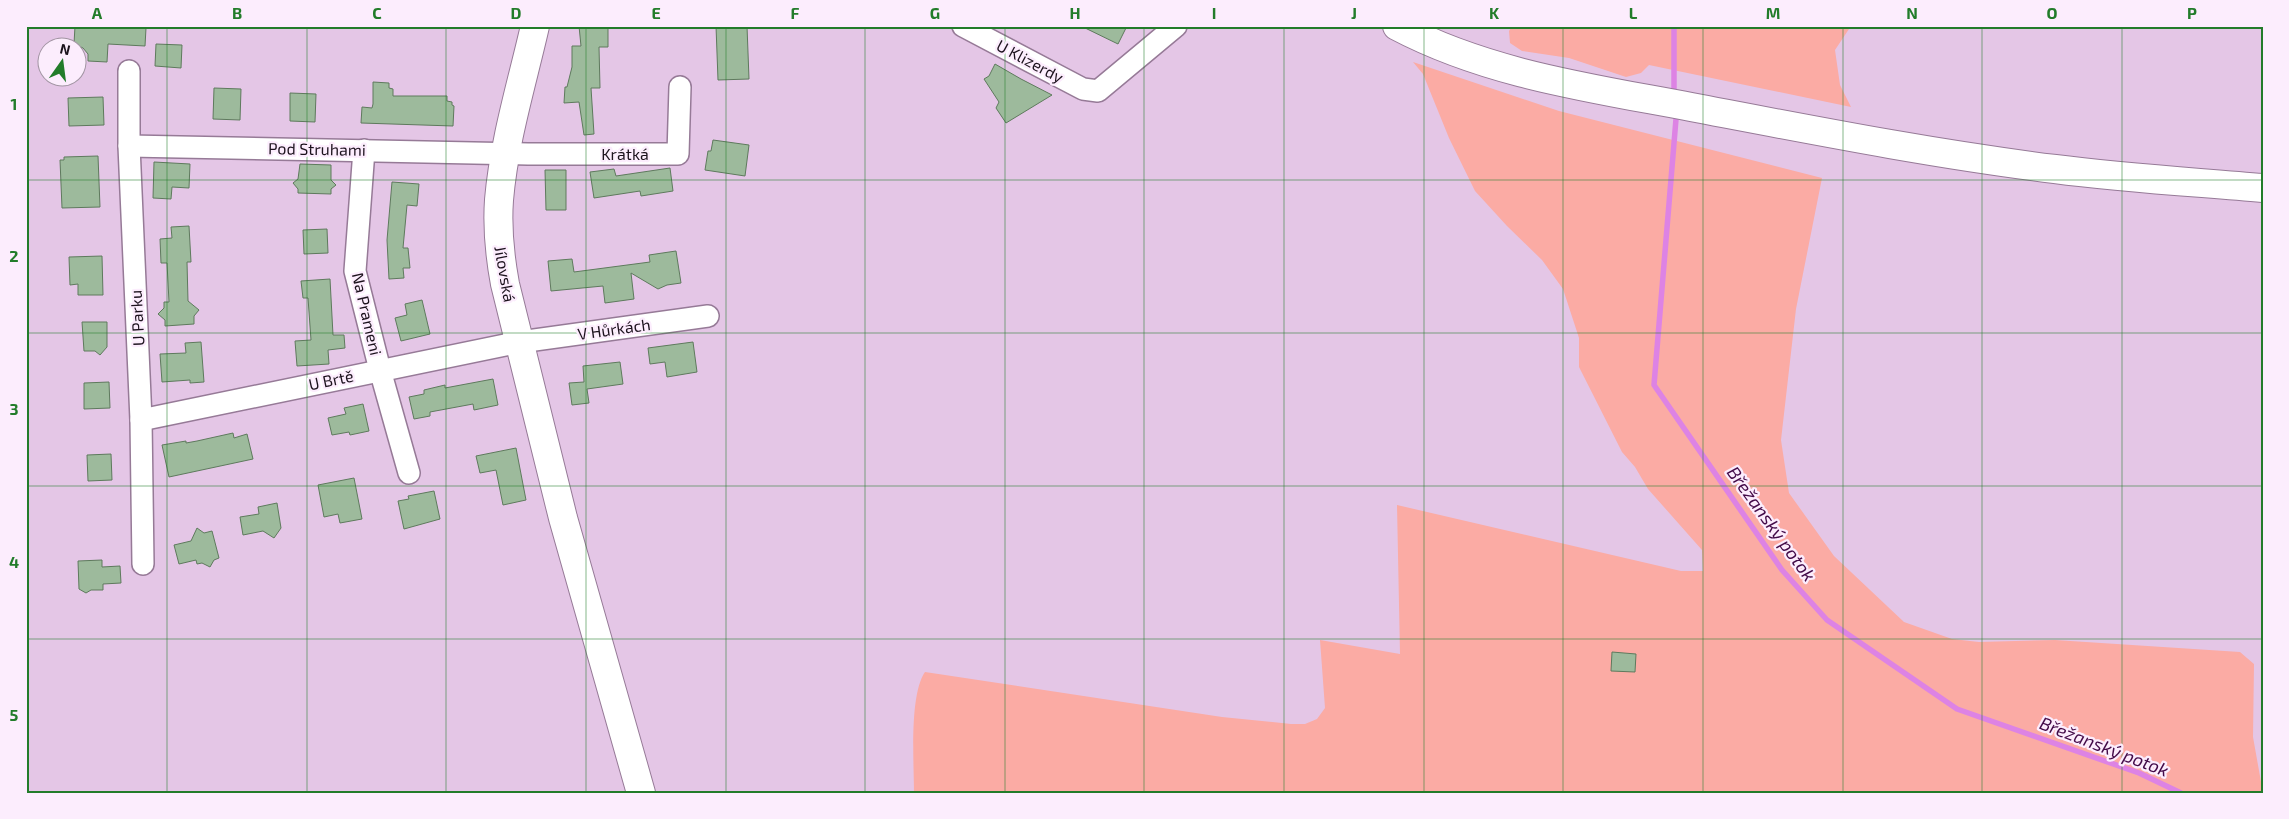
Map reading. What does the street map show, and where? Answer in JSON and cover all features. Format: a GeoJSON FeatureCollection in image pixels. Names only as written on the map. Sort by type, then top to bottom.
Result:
{"type":"FeatureCollection","features":[{"type":"Feature","properties":{"kind":"main road","name":"Jílovská"},"geometry":{"type":"LineString","coordinates":[[535,26],[506,153],[499,201],[500,253],[505,284],[563,518],[641,793]]}},
{"type":"Feature","properties":{"kind":"main road"},"geometry":{"type":"LineString","coordinates":[[1397,26],[1471,59],[1515,72],[1708,110],[1936,152],[2056,170],[2263,188]]}},
{"type":"Feature","properties":{"kind":"street","name":"U Klizerdy"},"geometry":{"type":"LineString","coordinates":[[963,26],[1083,89],[1098,91],[1176,26]]}},
{"type":"Feature","properties":{"kind":"street","name":"U Parku"},"geometry":{"type":"LineString","coordinates":[[129,71],[129,146],[142,420],[143,564]]}},
{"type":"Feature","properties":{"kind":"street","name":"Krátká"},"geometry":{"type":"LineString","coordinates":[[506,153],[678,154],[680,87]]}},
{"type":"Feature","properties":{"kind":"street","name":"Pod Struhami"},"geometry":{"type":"LineString","coordinates":[[129,146],[506,153]]}},
{"type":"Feature","properties":{"kind":"street","name":"Na Prameni"},"geometry":{"type":"LineString","coordinates":[[364,150],[355,271],[409,473]]}},
{"type":"Feature","properties":{"kind":"street","name":"V Hůrkách"},"geometry":{"type":"LineString","coordinates":[[520,342],[708,316]]}},
{"type":"Feature","properties":{"kind":"street","name":"U Brtě"},"geometry":{"type":"LineString","coordinates":[[142,420],[520,342]]}},
{"type":"Feature","properties":{"kind":"shaded area"},"geometry":{"type":"Polygon","coordinates":[[[1512,26],[1851,26],[1835,50],[1840,85],[1851,107],[1649,65],[1641,73],[1626,77],[1569,58],[1522,51],[1510,43],[1509,31],[1512,26]]]}},
{"type":"Feature","properties":{"kind":"shaded area"},"geometry":{"type":"Polygon","coordinates":[[[1413,62],[1559,111],[1822,178],[1796,309],[1781,440],[1789,493],[1834,556],[1904,622],[1952,639],[1979,642],[2055,640],[2240,652],[2254,664],[2253,737],[2263,793],[914,793],[914,713],[920,683],[925,672],[1222,717],[1291,724],[1305,724],[1317,719],[1325,708],[1320,640],[1400,654],[1397,505],[1681,571],[1703,571],[1702,550],[1648,489],[1635,467],[1622,452],[1579,367],[1579,338],[1563,289],[1542,260],[1475,191],[1449,138],[1423,74],[1413,62]]]}},
{"type":"Feature","properties":{"kind":"building"},"geometry":{"type":"Polygon","coordinates":[[[75,26],[146,28],[145,46],[108,44],[107,62],[88,61],[88,38],[74,38],[75,26]]]}},
{"type":"Feature","properties":{"kind":"building"},"geometry":{"type":"Polygon","coordinates":[[[579,26],[608,26],[608,47],[599,47],[600,88],[591,88],[594,134],[584,135],[579,102],[564,103],[565,87],[567,87],[572,67],[572,46],[581,46],[579,26]]]}},
{"type":"Feature","properties":{"kind":"building"},"geometry":{"type":"Polygon","coordinates":[[[716,26],[747,26],[749,79],[718,80],[716,26]]]}},
{"type":"Feature","properties":{"kind":"building"},"geometry":{"type":"Polygon","coordinates":[[[1081,26],[1127,26],[1118,44],[1081,26]]]}},
{"type":"Feature","properties":{"kind":"building"},"geometry":{"type":"Polygon","coordinates":[[[156,44],[182,45],[181,68],[155,66],[156,44]]]}},
{"type":"Feature","properties":{"kind":"building"},"geometry":{"type":"Polygon","coordinates":[[[995,64],[1052,95],[1006,123],[996,108],[999,102],[984,79],[989,76],[995,64]]]}},
{"type":"Feature","properties":{"kind":"building"},"geometry":{"type":"Polygon","coordinates":[[[373,82],[389,83],[389,88],[393,89],[393,96],[447,96],[447,101],[452,102],[454,106],[453,126],[361,123],[362,107],[372,108],[373,82]]]}},
{"type":"Feature","properties":{"kind":"building"},"geometry":{"type":"Polygon","coordinates":[[[214,88],[241,89],[240,120],[213,119],[214,88]]]}},
{"type":"Feature","properties":{"kind":"building"},"geometry":{"type":"Polygon","coordinates":[[[290,93],[316,94],[315,122],[290,121],[290,93]]]}},
{"type":"Feature","properties":{"kind":"building"},"geometry":{"type":"Polygon","coordinates":[[[103,97],[104,125],[69,126],[68,98],[103,97]]]}},
{"type":"Feature","properties":{"kind":"building"},"geometry":{"type":"Polygon","coordinates":[[[713,140],[749,145],[745,176],[705,170],[708,151],[711,151],[713,140]]]}},
{"type":"Feature","properties":{"kind":"building"},"geometry":{"type":"Polygon","coordinates":[[[98,156],[100,207],[62,208],[60,160],[64,160],[64,157],[98,156]]]}},
{"type":"Feature","properties":{"kind":"building"},"geometry":{"type":"Polygon","coordinates":[[[154,162],[190,164],[189,188],[172,187],[171,199],[153,198],[154,162]]]}},
{"type":"Feature","properties":{"kind":"building"},"geometry":{"type":"Polygon","coordinates":[[[300,164],[331,165],[331,180],[336,185],[331,189],[331,194],[298,193],[298,189],[293,183],[298,179],[300,164]]]}},
{"type":"Feature","properties":{"kind":"building"},"geometry":{"type":"Polygon","coordinates":[[[670,168],[673,191],[641,196],[640,191],[594,198],[590,172],[614,169],[616,176],[670,168]]]}},
{"type":"Feature","properties":{"kind":"building"},"geometry":{"type":"Polygon","coordinates":[[[545,170],[566,170],[566,210],[546,210],[545,170]]]}},
{"type":"Feature","properties":{"kind":"building"},"geometry":{"type":"Polygon","coordinates":[[[392,182],[419,184],[417,206],[407,205],[403,248],[408,248],[410,268],[403,268],[404,278],[389,279],[387,240],[392,182]]]}},
{"type":"Feature","properties":{"kind":"building"},"geometry":{"type":"Polygon","coordinates":[[[189,226],[191,262],[187,262],[188,301],[199,310],[194,316],[194,324],[165,326],[165,320],[158,314],[164,308],[164,302],[169,302],[167,263],[161,263],[160,239],[172,238],[171,227],[189,226]]]}},
{"type":"Feature","properties":{"kind":"building"},"geometry":{"type":"Polygon","coordinates":[[[327,229],[328,253],[304,254],[303,230],[327,229]]]}},
{"type":"Feature","properties":{"kind":"building"},"geometry":{"type":"Polygon","coordinates":[[[676,251],[681,283],[667,285],[658,289],[631,273],[634,299],[605,303],[603,286],[551,291],[548,261],[572,259],[574,272],[650,262],[649,255],[676,251]]]}},
{"type":"Feature","properties":{"kind":"building"},"geometry":{"type":"Polygon","coordinates":[[[102,256],[103,295],[78,295],[78,284],[70,285],[69,257],[102,256]]]}},
{"type":"Feature","properties":{"kind":"building"},"geometry":{"type":"Polygon","coordinates":[[[330,279],[333,335],[344,335],[345,348],[328,350],[329,364],[297,366],[295,341],[311,340],[308,298],[303,298],[301,281],[330,279]]]}},
{"type":"Feature","properties":{"kind":"building"},"geometry":{"type":"Polygon","coordinates":[[[422,300],[430,334],[401,341],[395,318],[407,315],[405,304],[422,300]]]}},
{"type":"Feature","properties":{"kind":"building"},"geometry":{"type":"Polygon","coordinates":[[[82,322],[107,322],[107,347],[100,355],[95,351],[84,351],[82,322]]]}},
{"type":"Feature","properties":{"kind":"building"},"geometry":{"type":"Polygon","coordinates":[[[201,342],[204,382],[190,383],[190,380],[162,382],[160,354],[186,353],[185,343],[201,342]]]}},
{"type":"Feature","properties":{"kind":"building"},"geometry":{"type":"Polygon","coordinates":[[[693,342],[697,372],[667,377],[665,362],[650,364],[648,348],[693,342]]]}},
{"type":"Feature","properties":{"kind":"building"},"geometry":{"type":"Polygon","coordinates":[[[620,362],[623,384],[587,389],[589,403],[572,405],[569,383],[584,382],[583,366],[620,362]]]}},
{"type":"Feature","properties":{"kind":"building"},"geometry":{"type":"Polygon","coordinates":[[[493,379],[498,405],[474,410],[473,404],[430,412],[430,416],[414,419],[409,397],[424,394],[424,390],[445,385],[445,388],[493,379]]]}},
{"type":"Feature","properties":{"kind":"building"},"geometry":{"type":"Polygon","coordinates":[[[109,382],[110,408],[84,409],[84,383],[109,382]]]}},
{"type":"Feature","properties":{"kind":"building"},"geometry":{"type":"Polygon","coordinates":[[[363,404],[369,431],[350,435],[349,432],[332,435],[328,418],[346,414],[344,408],[363,404]]]}},
{"type":"Feature","properties":{"kind":"building"},"geometry":{"type":"Polygon","coordinates":[[[233,433],[234,438],[247,434],[253,459],[169,477],[162,445],[186,441],[186,443],[233,433]]]}},
{"type":"Feature","properties":{"kind":"building"},"geometry":{"type":"Polygon","coordinates":[[[516,448],[526,500],[503,505],[496,470],[480,473],[476,456],[516,448]]]}},
{"type":"Feature","properties":{"kind":"building"},"geometry":{"type":"Polygon","coordinates":[[[111,454],[112,480],[88,481],[87,455],[111,454]]]}},
{"type":"Feature","properties":{"kind":"building"},"geometry":{"type":"Polygon","coordinates":[[[354,478],[362,519],[340,523],[338,514],[324,517],[318,485],[354,478]]]}},
{"type":"Feature","properties":{"kind":"building"},"geometry":{"type":"Polygon","coordinates":[[[434,491],[440,519],[404,529],[398,501],[409,499],[408,496],[434,491]]]}},
{"type":"Feature","properties":{"kind":"building"},"geometry":{"type":"Polygon","coordinates":[[[277,503],[281,528],[274,538],[263,531],[243,535],[240,517],[259,514],[258,507],[277,503]]]}},
{"type":"Feature","properties":{"kind":"building"},"geometry":{"type":"Polygon","coordinates":[[[197,528],[204,533],[212,531],[219,558],[214,560],[210,567],[202,563],[197,564],[196,560],[179,564],[174,545],[191,541],[197,528]]]}},
{"type":"Feature","properties":{"kind":"building"},"geometry":{"type":"Polygon","coordinates":[[[102,560],[102,567],[120,566],[121,583],[103,584],[103,590],[91,590],[86,593],[79,589],[78,561],[102,560]]]}},
{"type":"Feature","properties":{"kind":"building"},"geometry":{"type":"Polygon","coordinates":[[[1612,652],[1636,654],[1635,672],[1611,671],[1612,652]]]}},
{"type":"Feature","properties":{"kind":"waterway","name":"Břežanský potok"},"geometry":{"type":"LineString","coordinates":[[1674,26],[1674,91]]}},
{"type":"Feature","properties":{"kind":"waterway","name":"Břežanský potok"},"geometry":{"type":"LineString","coordinates":[[1676,119],[1654,385],[1782,570],[1827,620],[1957,709],[2139,773],[2181,793]]}}]}
